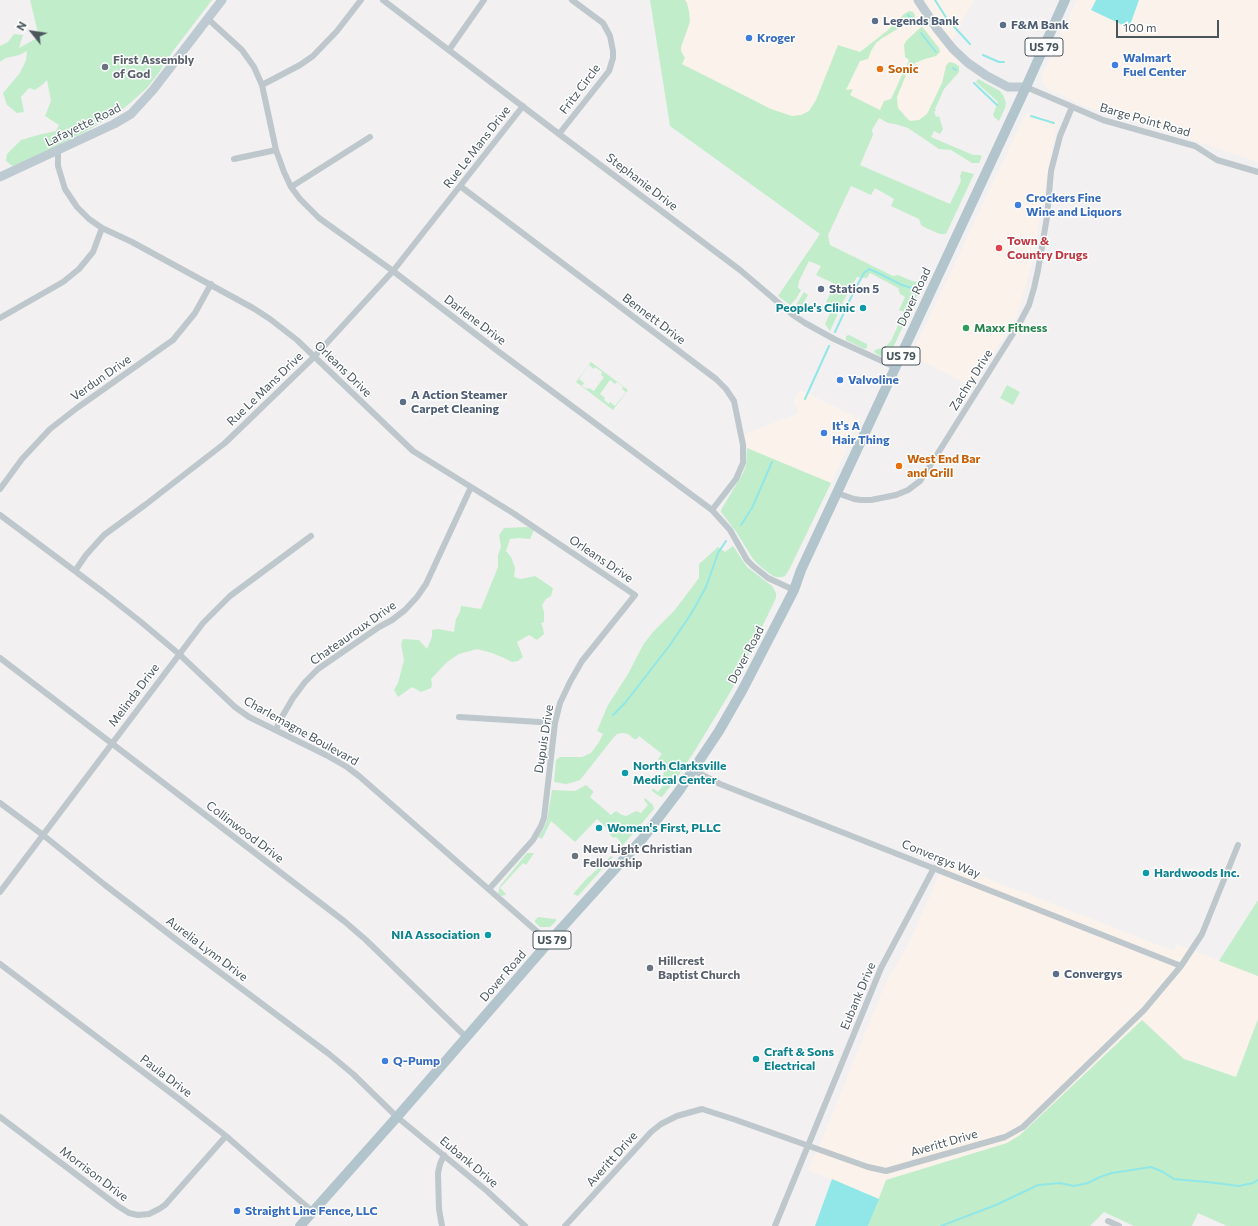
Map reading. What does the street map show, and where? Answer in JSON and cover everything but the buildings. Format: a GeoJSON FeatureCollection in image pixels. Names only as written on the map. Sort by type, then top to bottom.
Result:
{"type":"FeatureCollection","features":[{"type":"Feature","properties":{"kind":"main road","name":"Lafayette Road"},"geometry":{"type":"LineString","coordinates":[[1,174],[58,151],[114,124],[131,114],[157,86],[222,0]]}},
{"type":"Feature","properties":{"kind":"main road"},"geometry":{"type":"LineString","coordinates":[[918,0],[937,29],[953,49],[968,63],[987,76],[1008,87],[1026,87]]}},
{"type":"Feature","properties":{"kind":"main road","name":"Dover Road"},"geometry":{"type":"LineString","coordinates":[[300,1226],[643,838],[693,770],[719,731],[734,706],[794,590],[801,570],[1065,0]]}},
{"type":"Feature","properties":{"kind":"street"},"geometry":{"type":"LineString","coordinates":[[262,85],[300,65],[312,56],[338,31],[361,0]]}},
{"type":"Feature","properties":{"kind":"street","name":"Stephanie Drive"},"geometry":{"type":"LineString","coordinates":[[383,0],[740,270],[805,324],[895,368]]}},
{"type":"Feature","properties":{"kind":"street"},"geometry":{"type":"LineString","coordinates":[[449,50],[484,0]]}},
{"type":"Feature","properties":{"kind":"street","name":"Fritz Circle"},"geometry":{"type":"LineString","coordinates":[[559,134],[609,71],[613,58],[610,36],[603,24],[572,0]]}},
{"type":"Feature","properties":{"kind":"street","name":"Darlene Drive"},"geometry":{"type":"LineString","coordinates":[[208,18],[242,50],[254,67],[262,85],[276,150],[284,172],[291,187],[300,199],[319,218],[394,271],[499,352],[712,510],[730,530],[747,560],[753,566],[768,578],[794,590]]}},
{"type":"Feature","properties":{"kind":"street","name":"Barge Point Road"},"geometry":{"type":"LineString","coordinates":[[1026,87],[1102,120],[1196,146],[1218,160],[1258,172]]}},
{"type":"Feature","properties":{"kind":"street","name":"Rue Le Mans Drive"},"geometry":{"type":"LineString","coordinates":[[75,571],[86,555],[104,535],[225,443],[314,356],[394,271],[523,106]]}},
{"type":"Feature","properties":{"kind":"street","name":"Zachry Drive"},"geometry":{"type":"LineString","coordinates":[[837,492],[854,499],[871,500],[896,495],[908,490],[920,481],[1019,324],[1029,305],[1034,288],[1046,217],[1051,171],[1060,136],[1072,107]]}},
{"type":"Feature","properties":{"kind":"street"},"geometry":{"type":"LineString","coordinates":[[291,187],[370,137]]}},
{"type":"Feature","properties":{"kind":"street"},"geometry":{"type":"LineString","coordinates":[[234,159],[276,150]]}},
{"type":"Feature","properties":{"kind":"street","name":"Orleans Drive"},"geometry":{"type":"LineString","coordinates":[[58,151],[58,166],[65,189],[77,207],[89,219],[102,228],[132,242],[211,284],[270,319],[297,340],[407,446],[513,513],[635,595]]}},
{"type":"Feature","properties":{"kind":"street","name":"Bennett Drive"},"geometry":{"type":"LineString","coordinates":[[460,186],[723,385],[731,395],[734,401],[743,445],[743,463],[736,479],[712,510]]}},
{"type":"Feature","properties":{"kind":"street"},"geometry":{"type":"LineString","coordinates":[[0,318],[63,282],[79,269],[93,252],[102,228]]}},
{"type":"Feature","properties":{"kind":"street","name":"Verdun Drive"},"geometry":{"type":"LineString","coordinates":[[0,489],[22,459],[50,429],[173,340],[196,313],[211,284]]}},
{"type":"Feature","properties":{"kind":"street","name":"Chateauroux Drive"},"geometry":{"type":"LineString","coordinates":[[276,730],[293,698],[305,682],[318,669],[379,627],[392,620],[405,610],[417,597],[426,584],[471,487]]}},
{"type":"Feature","properties":{"kind":"street","name":"Charlemagne Boulevard"},"geometry":{"type":"LineString","coordinates":[[0,515],[103,592],[179,654],[236,707],[249,717],[326,755],[360,776],[550,942]]}},
{"type":"Feature","properties":{"kind":"street","name":"Melinda Drive"},"geometry":{"type":"LineString","coordinates":[[0,892],[203,623],[230,596],[311,536]]}},
{"type":"Feature","properties":{"kind":"street","name":"Dupuis Drive"},"geometry":{"type":"LineString","coordinates":[[489,889],[532,840],[541,826],[544,818],[555,723],[560,703],[570,682],[582,661],[635,595]]}},
{"type":"Feature","properties":{"kind":"street","name":"Collinwood Drive"},"geometry":{"type":"LineString","coordinates":[[0,658],[350,926],[466,1037]]}},
{"type":"Feature","properties":{"kind":"street"},"geometry":{"type":"LineString","coordinates":[[459,717],[555,723]]}},
{"type":"Feature","properties":{"kind":"street","name":"Convergys Way"},"geometry":{"type":"LineString","coordinates":[[693,770],[720,784],[1181,966]]}},
{"type":"Feature","properties":{"kind":"street","name":"Aurelia Lynn Drive"},"geometry":{"type":"LineString","coordinates":[[0,803],[43,835],[105,886],[329,1054],[353,1074],[397,1117]]}},
{"type":"Feature","properties":{"kind":"street","name":"Averitt Drive"},"geometry":{"type":"LineString","coordinates":[[565,1226],[651,1132],[661,1124],[677,1116],[702,1109],[809,1145],[868,1167],[886,1171],[1005,1137],[1023,1127],[1139,1015],[1181,966],[1202,934],[1238,845]]}},
{"type":"Feature","properties":{"kind":"street","name":"Eubank Drive"},"geometry":{"type":"LineString","coordinates":[[775,1226],[881,968],[934,868]]}},
{"type":"Feature","properties":{"kind":"street","name":"Paula Drive"},"geometry":{"type":"LineString","coordinates":[[0,964],[226,1136],[313,1212]]}},
{"type":"Feature","properties":{"kind":"street","name":"Morrison Drive"},"geometry":{"type":"LineString","coordinates":[[0,1117],[118,1206],[129,1213],[138,1215],[149,1214],[165,1205],[226,1136]]}},
{"type":"Feature","properties":{"kind":"street","name":"Eubank Drive"},"geometry":{"type":"LineString","coordinates":[[397,1117],[487,1191],[525,1226]]}},
{"type":"Feature","properties":{"kind":"street"},"geometry":{"type":"LineString","coordinates":[[442,1226],[439,1209],[438,1173],[444,1155]]}},
{"type":"Feature","properties":{"kind":"street"},"geometry":{"type":"LineString","coordinates":[[1108,1221],[1120,1226]]}},
{"type":"Feature","properties":{"kind":"shaded area"},"geometry":{"type":"Polygon","coordinates":[[[650,0],[974,0],[948,47],[962,61],[944,84],[921,131],[881,110],[670,126],[650,0]]]}},
{"type":"Feature","properties":{"kind":"shaded area"},"geometry":{"type":"Polygon","coordinates":[[[1077,0],[1258,0],[1258,162],[1166,131],[1089,108],[1048,89],[1042,83],[1042,75],[1077,0]]]}},
{"type":"Feature","properties":{"kind":"shaded area"},"geometry":{"type":"Polygon","coordinates":[[[1026,113],[1057,121],[1032,263],[1016,318],[972,386],[911,356],[1026,113]]]}},
{"type":"Feature","properties":{"kind":"shaded area"},"geometry":{"type":"Polygon","coordinates":[[[800,390],[860,419],[831,483],[747,448],[745,434],[799,413],[794,401],[800,390]]]}},
{"type":"Feature","properties":{"kind":"shaded area"},"geometry":{"type":"Polygon","coordinates":[[[945,862],[1174,951],[1177,944],[1258,976],[1258,1019],[1236,1077],[1184,1059],[1142,1020],[1021,1135],[1007,1143],[886,1180],[879,1199],[808,1170],[822,1140],[885,984],[909,943],[945,862]]]}},
{"type":"Feature","properties":{"kind":"green space","name":"First Assembly of God"},"geometry":{"type":"Polygon","coordinates":[[[30,0],[212,0],[147,88],[129,104],[114,116],[87,131],[25,163],[12,166],[6,161],[7,154],[21,140],[56,131],[59,125],[45,116],[51,101],[47,80],[35,90],[29,88],[21,97],[24,112],[17,113],[7,105],[3,93],[20,73],[26,60],[27,51],[19,55],[6,58],[0,62],[0,46],[8,42],[14,34],[23,35],[19,48],[39,37],[30,0]]]}},
{"type":"Feature","properties":{"kind":"green space"},"geometry":{"type":"Polygon","coordinates":[[[650,0],[685,0],[687,3],[690,22],[681,47],[681,51],[685,58],[682,64],[771,109],[792,116],[801,115],[809,111],[816,100],[838,45],[860,52],[909,11],[913,12],[915,15],[914,19],[881,39],[876,43],[868,59],[860,61],[846,90],[853,89],[850,95],[880,110],[884,101],[891,99],[909,60],[905,57],[904,45],[906,41],[922,27],[939,48],[940,52],[936,56],[915,63],[906,75],[897,97],[898,108],[910,121],[919,120],[927,114],[942,83],[946,66],[949,62],[959,66],[959,72],[944,89],[935,109],[936,111],[934,111],[936,117],[939,116],[943,129],[940,134],[934,131],[931,137],[973,155],[982,156],[979,163],[972,163],[951,150],[939,149],[908,128],[888,123],[879,118],[872,130],[873,135],[860,165],[950,204],[961,181],[960,176],[962,171],[974,174],[946,234],[940,234],[926,228],[921,225],[919,219],[891,206],[894,199],[875,188],[871,195],[851,186],[828,235],[830,245],[893,276],[898,275],[921,284],[921,287],[892,350],[888,353],[880,356],[874,352],[875,350],[885,347],[891,341],[904,312],[899,310],[905,297],[900,294],[898,288],[870,273],[867,278],[857,277],[844,300],[830,331],[825,324],[831,311],[825,308],[827,300],[835,284],[816,275],[821,266],[809,261],[799,281],[798,288],[801,290],[796,299],[790,305],[778,296],[820,234],[670,126],[650,0]]]}},
{"type":"Feature","properties":{"kind":"green space"},"geometry":{"type":"Polygon","coordinates":[[[978,79],[1000,91],[1003,95],[1006,103],[999,121],[993,115],[998,102],[976,82],[978,79]]]}},
{"type":"Feature","properties":{"kind":"green space"},"geometry":{"type":"Polygon","coordinates":[[[804,292],[808,295],[800,310],[793,310],[804,292]]]}},
{"type":"Feature","properties":{"kind":"green space"},"geometry":{"type":"Polygon","coordinates":[[[849,335],[867,344],[867,348],[864,349],[846,340],[846,336],[849,335]]]}},
{"type":"Feature","properties":{"kind":"green space"},"geometry":{"type":"Polygon","coordinates":[[[591,362],[628,390],[613,410],[576,382],[591,362]],[[589,365],[579,379],[584,383],[582,386],[594,391],[604,377],[601,375],[602,372],[589,365]],[[610,380],[600,394],[609,404],[610,402],[615,406],[626,392],[617,382],[615,384],[610,380]]]}},
{"type":"Feature","properties":{"kind":"green space"},"geometry":{"type":"Polygon","coordinates":[[[1007,385],[1020,392],[1013,405],[1000,398],[1007,385]]]}},
{"type":"Feature","properties":{"kind":"green space"},"geometry":{"type":"Polygon","coordinates":[[[747,448],[831,483],[789,570],[785,576],[782,577],[773,576],[753,559],[737,533],[721,512],[746,466],[747,448]]]}},
{"type":"Feature","properties":{"kind":"green space"},"geometry":{"type":"Polygon","coordinates":[[[528,527],[534,530],[530,539],[510,539],[506,551],[511,557],[515,568],[514,577],[521,579],[535,576],[553,588],[551,596],[546,599],[542,605],[544,622],[541,623],[544,634],[537,640],[529,635],[517,642],[523,657],[518,661],[512,662],[492,653],[477,649],[459,654],[447,662],[431,679],[431,688],[421,692],[412,687],[398,697],[394,690],[398,683],[404,660],[401,644],[403,639],[419,640],[427,649],[432,637],[432,630],[438,629],[454,632],[456,619],[460,612],[461,606],[481,609],[498,567],[498,555],[501,547],[499,535],[504,528],[528,527]]]}},
{"type":"Feature","properties":{"kind":"green space"},"geometry":{"type":"Polygon","coordinates":[[[733,546],[747,567],[772,586],[776,593],[776,598],[731,691],[676,779],[662,797],[652,791],[652,789],[654,789],[658,792],[666,782],[662,778],[665,765],[658,759],[662,754],[639,736],[637,739],[634,739],[628,734],[622,733],[617,734],[614,737],[580,780],[566,784],[554,782],[556,760],[560,757],[582,757],[591,753],[599,742],[603,734],[597,731],[608,705],[628,674],[643,645],[653,632],[674,611],[699,578],[699,564],[718,547],[725,552],[733,546]]]}},
{"type":"Feature","properties":{"kind":"green space"},"geometry":{"type":"Polygon","coordinates":[[[586,785],[593,791],[590,797],[611,815],[616,811],[626,816],[636,811],[641,813],[648,805],[644,800],[645,798],[653,805],[654,809],[622,846],[620,845],[621,842],[616,837],[613,838],[608,832],[609,830],[597,819],[575,842],[551,821],[542,839],[538,837],[547,820],[552,790],[575,791],[586,785]]]}},
{"type":"Feature","properties":{"kind":"green space"},"geometry":{"type":"Polygon","coordinates":[[[527,853],[534,853],[526,865],[523,863],[500,888],[506,894],[501,896],[498,893],[500,886],[527,853]]]}},
{"type":"Feature","properties":{"kind":"green space"},"geometry":{"type":"Polygon","coordinates":[[[611,856],[613,857],[578,896],[573,894],[589,876],[611,856]]]}},
{"type":"Feature","properties":{"kind":"green space"},"geometry":{"type":"Polygon","coordinates":[[[1258,900],[1258,976],[1219,961],[1258,900]]]}},
{"type":"Feature","properties":{"kind":"green space"},"geometry":{"type":"Polygon","coordinates":[[[538,917],[555,918],[556,921],[550,927],[540,927],[535,922],[538,917]]]}},
{"type":"Feature","properties":{"kind":"green space"},"geometry":{"type":"Polygon","coordinates":[[[1258,1019],[1258,1226],[1227,1226],[1198,1213],[1192,1226],[1134,1226],[1104,1212],[1090,1226],[868,1226],[886,1180],[1007,1143],[1020,1135],[1142,1020],[1184,1059],[1236,1077],[1258,1019]]]}},
{"type":"Feature","properties":{"kind":"water"},"geometry":{"type":"Polygon","coordinates":[[[1096,0],[1139,0],[1129,28],[1091,10],[1096,0]]]}},
{"type":"Feature","properties":{"kind":"water"},"geometry":{"type":"Polygon","coordinates":[[[832,1179],[879,1199],[868,1226],[815,1226],[832,1179]]]}},
{"type":"Feature","properties":{"kind":"waterway"},"geometry":{"type":"LineString","coordinates":[[935,0],[947,19],[970,44]]}},
{"type":"Feature","properties":{"kind":"waterway"},"geometry":{"type":"LineString","coordinates":[[908,15],[911,18]]}},
{"type":"Feature","properties":{"kind":"waterway"},"geometry":{"type":"LineString","coordinates":[[921,33],[936,52]]}},
{"type":"Feature","properties":{"kind":"waterway"},"geometry":{"type":"LineString","coordinates":[[983,55],[999,62],[1004,62]]}},
{"type":"Feature","properties":{"kind":"waterway"},"geometry":{"type":"LineString","coordinates":[[974,83],[997,105]]}},
{"type":"Feature","properties":{"kind":"waterway"},"geometry":{"type":"LineString","coordinates":[[1031,116],[1054,123]]}},
{"type":"Feature","properties":{"kind":"waterway"},"geometry":{"type":"LineString","coordinates":[[835,332],[855,289],[864,273],[869,269],[902,285],[915,289]]}},
{"type":"Feature","properties":{"kind":"waterway"},"geometry":{"type":"LineString","coordinates":[[805,399],[829,346]]}},
{"type":"Feature","properties":{"kind":"waterway"},"geometry":{"type":"LineString","coordinates":[[741,525],[752,508],[772,462]]}},
{"type":"Feature","properties":{"kind":"waterway"},"geometry":{"type":"LineString","coordinates":[[613,715],[625,703],[670,645],[691,614],[706,587],[718,553],[726,541]]}},
{"type":"Feature","properties":{"kind":"waterway"},"geometry":{"type":"LineString","coordinates":[[941,1226],[996,1205],[1038,1185],[1060,1183],[1074,1186],[1088,1183],[1112,1173],[1151,1167],[1174,1179],[1239,1186],[1253,1183],[1258,1180]]}},
{"type":"Feature","properties":{"kind":"place","name":"Legends Bank"},"geometry":{"type":"Point","coordinates":[875,21]}},
{"type":"Feature","properties":{"kind":"place","name":"F&M Bank"},"geometry":{"type":"Point","coordinates":[1003,25]}},
{"type":"Feature","properties":{"kind":"place","name":"Kroger"},"geometry":{"type":"Point","coordinates":[749,38]}},
{"type":"Feature","properties":{"kind":"place","name":"Walmart Fuel Center"},"geometry":{"type":"Point","coordinates":[1115,65]}},
{"type":"Feature","properties":{"kind":"place","name":"First Assembly of God"},"geometry":{"type":"Point","coordinates":[105,67]}},
{"type":"Feature","properties":{"kind":"place","name":"Sonic"},"geometry":{"type":"Point","coordinates":[880,69]}},
{"type":"Feature","properties":{"kind":"place","name":"Crockers Fine Wine and Liquors"},"geometry":{"type":"Point","coordinates":[1018,205]}},
{"type":"Feature","properties":{"kind":"place","name":"Town & Country Drugs"},"geometry":{"type":"Point","coordinates":[999,248]}},
{"type":"Feature","properties":{"kind":"place","name":"Station 5"},"geometry":{"type":"Point","coordinates":[821,289]}},
{"type":"Feature","properties":{"kind":"place","name":"People's Clinic"},"geometry":{"type":"Point","coordinates":[863,308]}},
{"type":"Feature","properties":{"kind":"place","name":"Maxx Fitness"},"geometry":{"type":"Point","coordinates":[966,328]}},
{"type":"Feature","properties":{"kind":"place","name":"Valvoline"},"geometry":{"type":"Point","coordinates":[840,380]}},
{"type":"Feature","properties":{"kind":"place","name":"A Action Steamer Carpet Cleaning"},"geometry":{"type":"Point","coordinates":[403,402]}},
{"type":"Feature","properties":{"kind":"place","name":"It's A Hair Thing"},"geometry":{"type":"Point","coordinates":[824,433]}},
{"type":"Feature","properties":{"kind":"place","name":"West End Bar and Grill"},"geometry":{"type":"Point","coordinates":[899,466]}},
{"type":"Feature","properties":{"kind":"place","name":"North Clarksville Medical Center"},"geometry":{"type":"Point","coordinates":[625,773]}},
{"type":"Feature","properties":{"kind":"place","name":"Women's First, PLLC"},"geometry":{"type":"Point","coordinates":[599,828]}},
{"type":"Feature","properties":{"kind":"place","name":"New Light Christian Fellowship"},"geometry":{"type":"Point","coordinates":[575,856]}},
{"type":"Feature","properties":{"kind":"place","name":"Hardwoods Inc."},"geometry":{"type":"Point","coordinates":[1146,873]}},
{"type":"Feature","properties":{"kind":"place","name":"NIA Association"},"geometry":{"type":"Point","coordinates":[488,935]}},
{"type":"Feature","properties":{"kind":"place","name":"Hillcrest Baptist Church"},"geometry":{"type":"Point","coordinates":[650,968]}},
{"type":"Feature","properties":{"kind":"place","name":"Convergys"},"geometry":{"type":"Point","coordinates":[1056,974]}},
{"type":"Feature","properties":{"kind":"place","name":"Craft & Sons Electrical"},"geometry":{"type":"Point","coordinates":[756,1059]}},
{"type":"Feature","properties":{"kind":"place","name":"Q-Pump"},"geometry":{"type":"Point","coordinates":[385,1061]}},
{"type":"Feature","properties":{"kind":"place","name":"Straight Line Fence, LLC"},"geometry":{"type":"Point","coordinates":[237,1211]}}]}
